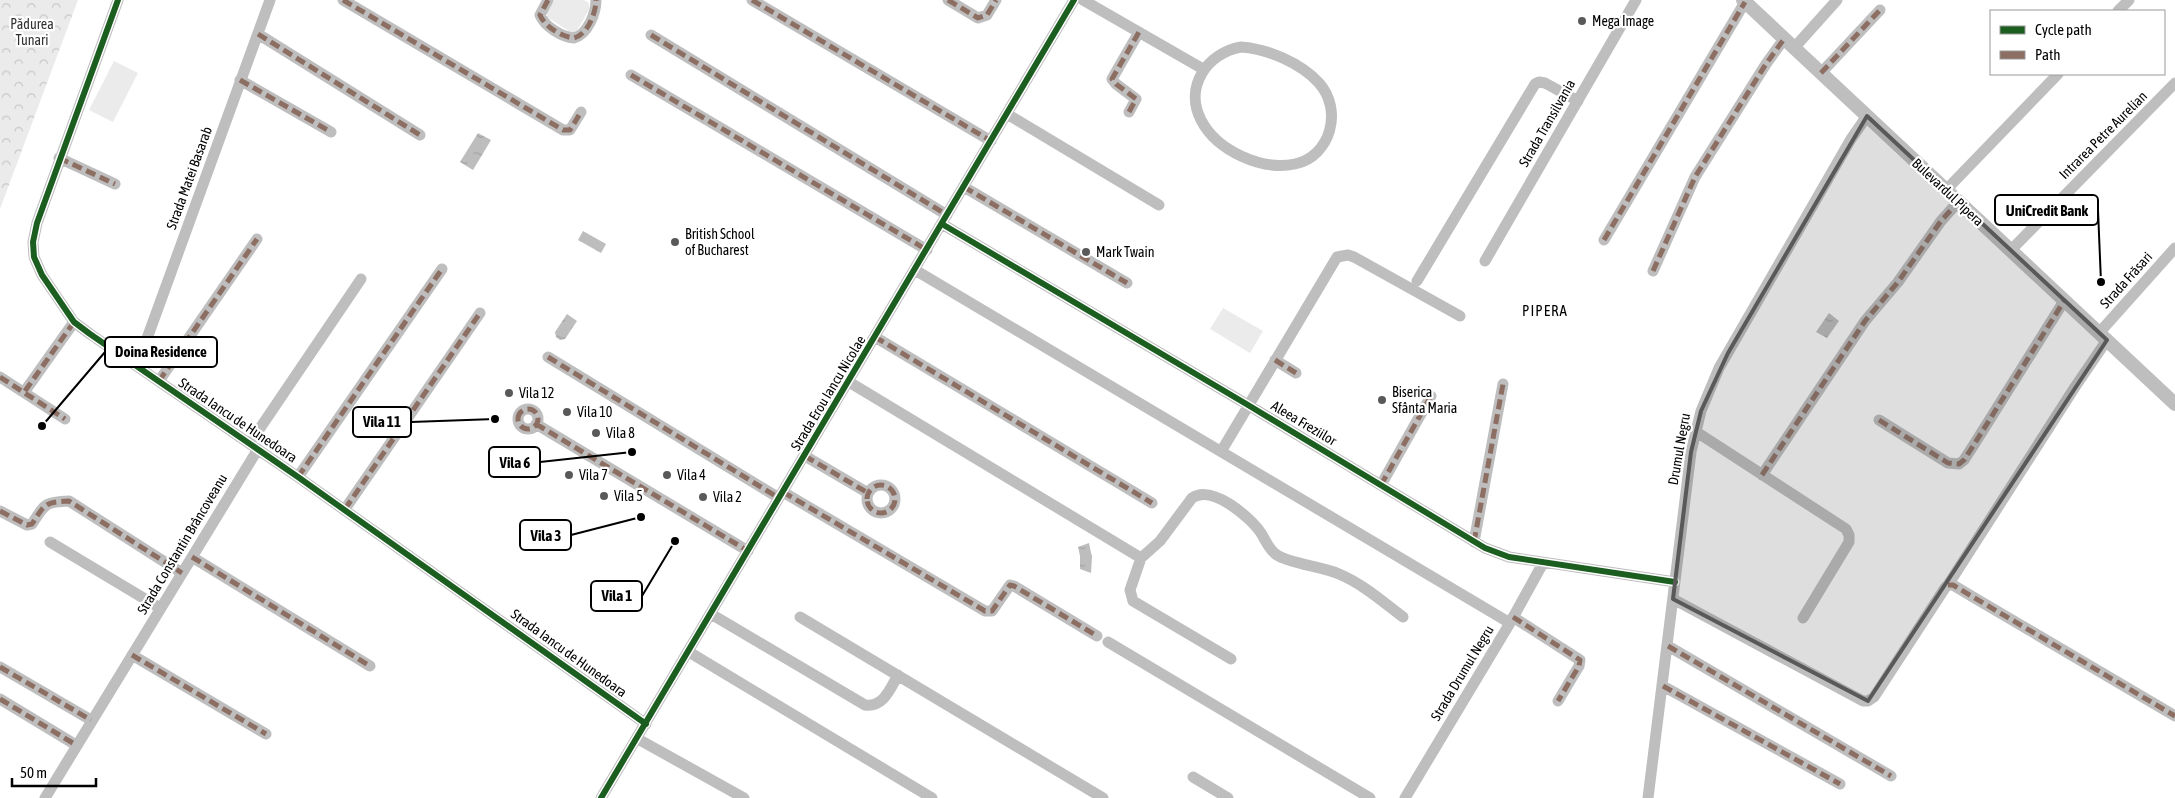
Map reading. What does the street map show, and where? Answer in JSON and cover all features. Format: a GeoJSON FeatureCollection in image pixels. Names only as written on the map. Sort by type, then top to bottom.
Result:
{"type":"FeatureCollection","features":[{"type":"Feature","properties":{"kind":"main road","name":"Bulevardul Pipera"},"geometry":{"type":"LineString","coordinates":[[1744,1],[2175,404]]}},
{"type":"Feature","properties":{"kind":"street","name":"Strada Iancu de Hunedoara"},"geometry":{"type":"LineString","coordinates":[[118,0],[37,223],[33,242],[34,258],[42,276],[74,322],[345,509],[646,724]]}},
{"type":"Feature","properties":{"kind":"street","name":"Strada Matei Basarab"},"geometry":{"type":"LineString","coordinates":[[137,366],[270,0]]}},
{"type":"Feature","properties":{"kind":"street"},"geometry":{"type":"LineString","coordinates":[[343,0],[563,130],[570,130],[581,112]]}},
{"type":"Feature","properties":{"kind":"street"},"geometry":{"type":"LineString","coordinates":[[548,0],[540,16],[542,21],[559,33],[574,38],[583,32],[590,22],[596,9],[596,0]]}},
{"type":"Feature","properties":{"kind":"street"},"geometry":{"type":"LineString","coordinates":[[752,0],[991,141]]}},
{"type":"Feature","properties":{"kind":"street"},"geometry":{"type":"LineString","coordinates":[[948,0],[978,18],[987,15],[996,0]]}},
{"type":"Feature","properties":{"kind":"street","name":"Strada Erou Iancu Nicolae"},"geometry":{"type":"LineString","coordinates":[[601,798],[638,739],[1074,0]]}},
{"type":"Feature","properties":{"kind":"street"},"geometry":{"type":"LineString","coordinates":[[1083,0],[1203,69]]}},
{"type":"Feature","properties":{"kind":"street","name":"Strada Transilvania"},"geometry":{"type":"LineString","coordinates":[[1485,261],[1636,0]]}},
{"type":"Feature","properties":{"kind":"street"},"geometry":{"type":"LineString","coordinates":[[1653,271],[1695,177],[1766,64],[1837,0]]}},
{"type":"Feature","properties":{"kind":"street"},"geometry":{"type":"LineString","coordinates":[[2119,10],[2129,0]]}},
{"type":"Feature","properties":{"kind":"street"},"geometry":{"type":"LineString","coordinates":[[1604,240],[1744,1]]}},
{"type":"Feature","properties":{"kind":"street"},"geometry":{"type":"LineString","coordinates":[[1821,73],[1880,10]]}},
{"type":"Feature","properties":{"kind":"street"},"geometry":{"type":"LineString","coordinates":[[1129,112],[1136,99],[1112,79],[1139,32]]}},
{"type":"Feature","properties":{"kind":"street"},"geometry":{"type":"LineString","coordinates":[[258,34],[420,135]]}},
{"type":"Feature","properties":{"kind":"street","name":"Aleea Freziilor"},"geometry":{"type":"LineString","coordinates":[[651,35],[945,219],[1474,542],[1498,554],[1543,563],[1675,582]]}},
{"type":"Feature","properties":{"kind":"street"},"geometry":{"type":"LineString","coordinates":[[1241,48],[1251,48],[1270,53],[1304,71],[1322,87],[1332,112],[1332,126],[1322,148],[1304,162],[1283,165],[1254,161],[1229,148],[1210,133],[1197,112],[1196,90],[1203,69],[1220,54],[1241,48]]}},
{"type":"Feature","properties":{"kind":"street"},"geometry":{"type":"LineString","coordinates":[[631,75],[927,250]]}},
{"type":"Feature","properties":{"kind":"street"},"geometry":{"type":"LineString","coordinates":[[1946,190],[2057,75]]}},
{"type":"Feature","properties":{"kind":"street"},"geometry":{"type":"LineString","coordinates":[[240,80],[331,132]]}},
{"type":"Feature","properties":{"kind":"street"},"geometry":{"type":"LineString","coordinates":[[1417,281],[1535,84],[1545,83],[1578,101]]}},
{"type":"Feature","properties":{"kind":"street","name":"Intrarea Petre Aurelian"},"geometry":{"type":"LineString","coordinates":[[2010,250],[2175,83]]}},
{"type":"Feature","properties":{"kind":"street"},"geometry":{"type":"LineString","coordinates":[[1007,114],[1159,205]]}},
{"type":"Feature","properties":{"kind":"street","name":"Drumul Negru"},"geometry":{"type":"LineString","coordinates":[[1648,798],[1695,431],[1700,411],[1719,368],[1851,139],[1867,116]]}},
{"type":"Feature","properties":{"kind":"street"},"geometry":{"type":"LineString","coordinates":[[60,158],[115,184]]}},
{"type":"Feature","properties":{"kind":"street"},"geometry":{"type":"LineString","coordinates":[[964,187],[1127,283]]}},
{"type":"Feature","properties":{"kind":"street"},"geometry":{"type":"LineString","coordinates":[[1762,475],[1865,321],[1898,282],[1941,221],[1958,202]]}},
{"type":"Feature","properties":{"kind":"street"},"geometry":{"type":"LineString","coordinates":[[159,381],[257,239]]}},
{"type":"Feature","properties":{"kind":"street","name":"Strada Frăsari"},"geometry":{"type":"LineString","coordinates":[[1673,599],[1862,701],[1868,701],[1874,697],[2074,387],[2103,337],[2175,248]]}},
{"type":"Feature","properties":{"kind":"street"},"geometry":{"type":"LineString","coordinates":[[1222,450],[1333,261],[1342,255],[1354,257],[1460,316]]}},
{"type":"Feature","properties":{"kind":"street"},"geometry":{"type":"LineString","coordinates":[[298,477],[442,269]]}},
{"type":"Feature","properties":{"kind":"street"},"geometry":{"type":"LineString","coordinates":[[915,270],[1580,660],[1579,666],[1558,700]]}},
{"type":"Feature","properties":{"kind":"street","name":"Strada Constantin Brâncoveanu"},"geometry":{"type":"LineString","coordinates":[[45,798],[192,557],[254,446],[361,279]]}},
{"type":"Feature","properties":{"kind":"street"},"geometry":{"type":"LineString","coordinates":[[1879,420],[1948,463],[1959,464],[1964,460],[1975,443],[2064,300]]}},
{"type":"Feature","properties":{"kind":"street"},"geometry":{"type":"LineString","coordinates":[[345,509],[480,313]]}},
{"type":"Feature","properties":{"kind":"street"},"geometry":{"type":"LineString","coordinates":[[24,391],[74,322]]}},
{"type":"Feature","properties":{"kind":"street"},"geometry":{"type":"LineString","coordinates":[[875,338],[1152,504]]}},
{"type":"Feature","properties":{"kind":"street"},"geometry":{"type":"LineString","coordinates":[[548,356],[781,495],[984,611],[992,611],[1010,585],[1097,636]]}},
{"type":"Feature","properties":{"kind":"street"},"geometry":{"type":"LineString","coordinates":[[1275,360],[1296,373]]}},
{"type":"Feature","properties":{"kind":"street"},"geometry":{"type":"LineString","coordinates":[[0,377],[65,419]]}},
{"type":"Feature","properties":{"kind":"street"},"geometry":{"type":"LineString","coordinates":[[849,382],[1141,558]]}},
{"type":"Feature","properties":{"kind":"street"},"geometry":{"type":"LineString","coordinates":[[1474,542],[1503,384]]}},
{"type":"Feature","properties":{"kind":"street"},"geometry":{"type":"LineString","coordinates":[[1381,485],[1431,396]]}},
{"type":"Feature","properties":{"kind":"street"},"geometry":{"type":"LineString","coordinates":[[536,424],[748,551]]}},
{"type":"Feature","properties":{"kind":"street"},"geometry":{"type":"LineString","coordinates":[[1695,431],[1846,529],[1849,535],[1846,548],[1803,618]]}},
{"type":"Feature","properties":{"kind":"street"},"geometry":{"type":"LineString","coordinates":[[805,456],[868,493]]}},
{"type":"Feature","properties":{"kind":"street"},"geometry":{"type":"LineString","coordinates":[[1231,659],[1133,601],[1130,590],[1141,558],[1168,532],[1192,498],[1198,494],[1209,493],[1245,516],[1261,532],[1276,555],[1340,574],[1358,584],[1404,617]]}},
{"type":"Feature","properties":{"kind":"street"},"geometry":{"type":"LineString","coordinates":[[0,511],[27,525],[32,524],[44,504],[69,501],[182,573]]}},
{"type":"Feature","properties":{"kind":"street"},"geometry":{"type":"LineString","coordinates":[[50,542],[160,608]]}},
{"type":"Feature","properties":{"kind":"street"},"geometry":{"type":"LineString","coordinates":[[192,557],[370,666]]}},
{"type":"Feature","properties":{"kind":"street","name":"Strada Drumul Negru"},"geometry":{"type":"LineString","coordinates":[[1405,798],[1543,563]]}},
{"type":"Feature","properties":{"kind":"street"},"geometry":{"type":"LineString","coordinates":[[1948,585],[1953,585],[2175,716]]}},
{"type":"Feature","properties":{"kind":"street"},"geometry":{"type":"LineString","coordinates":[[711,614],[865,705],[876,705],[883,701],[898,675]]}},
{"type":"Feature","properties":{"kind":"street"},"geometry":{"type":"LineString","coordinates":[[800,617],[1102,798]]}},
{"type":"Feature","properties":{"kind":"street"},"geometry":{"type":"LineString","coordinates":[[1108,642],[1370,798]]}},
{"type":"Feature","properties":{"kind":"street"},"geometry":{"type":"LineString","coordinates":[[1668,646],[1891,776]]}},
{"type":"Feature","properties":{"kind":"street"},"geometry":{"type":"LineString","coordinates":[[689,652],[932,798]]}},
{"type":"Feature","properties":{"kind":"street"},"geometry":{"type":"LineString","coordinates":[[132,655],[266,734]]}},
{"type":"Feature","properties":{"kind":"street"},"geometry":{"type":"LineString","coordinates":[[0,667],[91,720]]}},
{"type":"Feature","properties":{"kind":"street"},"geometry":{"type":"LineString","coordinates":[[1663,686],[1840,784]]}},
{"type":"Feature","properties":{"kind":"street"},"geometry":{"type":"LineString","coordinates":[[0,699],[76,745]]}},
{"type":"Feature","properties":{"kind":"street"},"geometry":{"type":"LineString","coordinates":[[638,739],[744,798]]}},
{"type":"Feature","properties":{"kind":"street"},"geometry":{"type":"LineString","coordinates":[[1193,777],[1228,798]]}},
{"type":"Feature","properties":{"kind":"highlighted area"},"geometry":{"type":"Polygon","coordinates":[[[1867,116],[2107,340],[1868,701],[1673,599],[1691,452],[1701,411],[1728,353],[1867,116]]]}},
{"type":"Feature","properties":{"kind":"green space","name":"Pădurea Tunari"},"geometry":{"type":"Polygon","coordinates":[[[0,0],[78,0],[0,209],[0,0]]]}},
{"type":"Feature","properties":{"kind":"green space"},"geometry":{"type":"Polygon","coordinates":[[[554,0],[584,0],[589,3],[589,10],[576,32],[572,33],[547,17],[547,12],[554,0]]]}},
{"type":"Feature","properties":{"kind":"green space"},"geometry":{"type":"Polygon","coordinates":[[[114,61],[138,73],[113,122],[89,110],[114,61]]]}},
{"type":"Feature","properties":{"kind":"green space"},"geometry":{"type":"Polygon","coordinates":[[[1223,308],[1263,331],[1250,353],[1210,329],[1223,308]]]}},
{"type":"Feature","properties":{"kind":"water"},"geometry":{"type":"Polygon","coordinates":[[[478,133],[491,140],[473,170],[460,162],[478,133]]]}},
{"type":"Feature","properties":{"kind":"water"},"geometry":{"type":"Polygon","coordinates":[[[583,231],[606,244],[601,253],[578,240],[583,231]]]}},
{"type":"Feature","properties":{"kind":"water"},"geometry":{"type":"Polygon","coordinates":[[[1829,313],[1839,321],[1827,338],[1816,332],[1829,313]]]}},
{"type":"Feature","properties":{"kind":"water"},"geometry":{"type":"Polygon","coordinates":[[[567,314],[577,321],[565,339],[560,340],[556,337],[555,332],[567,314]]]}},
{"type":"Feature","properties":{"kind":"water"},"geometry":{"type":"Polygon","coordinates":[[[1089,543],[1092,557],[1091,573],[1080,569],[1078,547],[1089,543]]]}},
{"type":"Feature","properties":{"kind":"marked path"},"geometry":{"type":"LineString","coordinates":[[343,0],[563,130],[570,130],[581,112]]}},
{"type":"Feature","properties":{"kind":"marked path"},"geometry":{"type":"LineString","coordinates":[[548,0],[540,15],[542,19],[554,31],[574,38],[587,28],[595,11],[596,0]]}},
{"type":"Feature","properties":{"kind":"marked path"},"geometry":{"type":"LineString","coordinates":[[752,0],[991,141]]}},
{"type":"Feature","properties":{"kind":"marked path"},"geometry":{"type":"LineString","coordinates":[[948,0],[978,18],[987,15],[996,0]]}},
{"type":"Feature","properties":{"kind":"marked path"},"geometry":{"type":"LineString","coordinates":[[1604,240],[1745,2]]}},
{"type":"Feature","properties":{"kind":"marked path"},"geometry":{"type":"LineString","coordinates":[[1821,73],[1880,10]]}},
{"type":"Feature","properties":{"kind":"marked path"},"geometry":{"type":"LineString","coordinates":[[1129,112],[1136,99],[1112,79],[1139,32]]}},
{"type":"Feature","properties":{"kind":"marked path"},"geometry":{"type":"LineString","coordinates":[[258,34],[420,135]]}},
{"type":"Feature","properties":{"kind":"marked path"},"geometry":{"type":"LineString","coordinates":[[651,35],[947,215]]}},
{"type":"Feature","properties":{"kind":"marked path"},"geometry":{"type":"LineString","coordinates":[[1653,271],[1695,177],[1766,64],[1784,39]]}},
{"type":"Feature","properties":{"kind":"marked path"},"geometry":{"type":"LineString","coordinates":[[631,75],[927,250]]}},
{"type":"Feature","properties":{"kind":"marked path"},"geometry":{"type":"LineString","coordinates":[[240,80],[331,132]]}},
{"type":"Feature","properties":{"kind":"marked path"},"geometry":{"type":"LineString","coordinates":[[59,158],[115,184]]}},
{"type":"Feature","properties":{"kind":"marked path"},"geometry":{"type":"LineString","coordinates":[[964,187],[1127,283]]}},
{"type":"Feature","properties":{"kind":"marked path"},"geometry":{"type":"LineString","coordinates":[[1762,475],[1865,321],[1898,282],[1941,221],[1958,202]]}},
{"type":"Feature","properties":{"kind":"marked path"},"geometry":{"type":"LineString","coordinates":[[159,381],[257,239]]}},
{"type":"Feature","properties":{"kind":"marked path"},"geometry":{"type":"LineString","coordinates":[[298,477],[442,269]]}},
{"type":"Feature","properties":{"kind":"marked path"},"geometry":{"type":"LineString","coordinates":[[1879,420],[1948,463],[1959,464],[1964,460],[1975,443],[2064,301]]}},
{"type":"Feature","properties":{"kind":"marked path"},"geometry":{"type":"LineString","coordinates":[[345,509],[480,313]]}},
{"type":"Feature","properties":{"kind":"marked path"},"geometry":{"type":"LineString","coordinates":[[25,391],[74,322]]}},
{"type":"Feature","properties":{"kind":"marked path"},"geometry":{"type":"LineString","coordinates":[[875,337],[1152,503]]}},
{"type":"Feature","properties":{"kind":"marked path"},"geometry":{"type":"LineString","coordinates":[[548,357],[779,498]]}},
{"type":"Feature","properties":{"kind":"marked path"},"geometry":{"type":"LineString","coordinates":[[1275,360],[1296,373]]}},
{"type":"Feature","properties":{"kind":"marked path"},"geometry":{"type":"LineString","coordinates":[[0,377],[65,419]]}},
{"type":"Feature","properties":{"kind":"marked path"},"geometry":{"type":"LineString","coordinates":[[1474,542],[1503,384]]}},
{"type":"Feature","properties":{"kind":"marked path"},"geometry":{"type":"LineString","coordinates":[[1381,485],[1431,396]]}},
{"type":"Feature","properties":{"kind":"marked path"},"geometry":{"type":"LineString","coordinates":[[528,409],[535,412],[538,419],[535,426],[528,429],[521,426],[518,419],[521,412],[528,409]]}},
{"type":"Feature","properties":{"kind":"marked path"},"geometry":{"type":"LineString","coordinates":[[536,424],[748,551]]}},
{"type":"Feature","properties":{"kind":"marked path"},"geometry":{"type":"LineString","coordinates":[[805,456],[868,493]]}},
{"type":"Feature","properties":{"kind":"marked path"},"geometry":{"type":"LineString","coordinates":[[881,485],[891,489],[895,499],[891,509],[881,513],[871,509],[867,499],[871,489],[881,485]]}},
{"type":"Feature","properties":{"kind":"marked path"},"geometry":{"type":"LineString","coordinates":[[783,492],[985,611],[992,611],[1010,585],[1097,636]]}},
{"type":"Feature","properties":{"kind":"marked path"},"geometry":{"type":"LineString","coordinates":[[0,511],[27,525],[32,524],[46,505],[54,502],[69,501],[182,573]]}},
{"type":"Feature","properties":{"kind":"marked path"},"geometry":{"type":"LineString","coordinates":[[192,557],[370,666]]}},
{"type":"Feature","properties":{"kind":"marked path"},"geometry":{"type":"LineString","coordinates":[[1948,585],[1953,585],[2175,716]]}},
{"type":"Feature","properties":{"kind":"marked path"},"geometry":{"type":"LineString","coordinates":[[1513,617],[1580,660],[1579,666],[1558,701]]}},
{"type":"Feature","properties":{"kind":"marked path"},"geometry":{"type":"LineString","coordinates":[[1668,646],[1891,776]]}},
{"type":"Feature","properties":{"kind":"marked path"},"geometry":{"type":"LineString","coordinates":[[132,655],[266,734]]}},
{"type":"Feature","properties":{"kind":"marked path"},"geometry":{"type":"LineString","coordinates":[[0,667],[91,720]]}},
{"type":"Feature","properties":{"kind":"marked path"},"geometry":{"type":"LineString","coordinates":[[1663,686],[1840,784]]}},
{"type":"Feature","properties":{"kind":"marked path"},"geometry":{"type":"LineString","coordinates":[[0,699],[76,745]]}},
{"type":"Feature","properties":{"kind":"cycle path"},"geometry":{"type":"LineString","coordinates":[[118,0],[37,223],[33,242],[34,257],[42,275],[74,322],[298,477],[646,724]]}},
{"type":"Feature","properties":{"kind":"cycle path"},"geometry":{"type":"LineString","coordinates":[[601,798],[1074,0]]}},
{"type":"Feature","properties":{"kind":"cycle path"},"geometry":{"type":"LineString","coordinates":[[942,224],[1485,548],[1509,557],[1675,582]]}},
{"type":"Feature","properties":{"kind":"place","name":"Mega Image"},"geometry":{"type":"Point","coordinates":[1582,21]}},
{"type":"Feature","properties":{"kind":"place","name":"British School of Bucharest"},"geometry":{"type":"Point","coordinates":[675,242]}},
{"type":"Feature","properties":{"kind":"place","name":"Mark Twain"},"geometry":{"type":"Point","coordinates":[1086,252]}},
{"type":"Feature","properties":{"kind":"place","name":"UniCredit Bank"},"geometry":{"type":"Point","coordinates":[2101,282]}},
{"type":"Feature","properties":{"kind":"place","name":"Vila 12"},"geometry":{"type":"Point","coordinates":[509,393]}},
{"type":"Feature","properties":{"kind":"place","name":"Biserica Sfânta Maria"},"geometry":{"type":"Point","coordinates":[1382,400]}},
{"type":"Feature","properties":{"kind":"place","name":"Vila 10"},"geometry":{"type":"Point","coordinates":[567,412]}},
{"type":"Feature","properties":{"kind":"place","name":"Vila 11"},"geometry":{"type":"Point","coordinates":[495,419]}},
{"type":"Feature","properties":{"kind":"place","name":"Doina Residence"},"geometry":{"type":"Point","coordinates":[42,426]}},
{"type":"Feature","properties":{"kind":"place","name":"Vila 8"},"geometry":{"type":"Point","coordinates":[596,433]}},
{"type":"Feature","properties":{"kind":"place","name":"Vila 6"},"geometry":{"type":"Point","coordinates":[632,452]}},
{"type":"Feature","properties":{"kind":"place","name":"Vila 7"},"geometry":{"type":"Point","coordinates":[569,475]}},
{"type":"Feature","properties":{"kind":"place","name":"Vila 4"},"geometry":{"type":"Point","coordinates":[667,475]}},
{"type":"Feature","properties":{"kind":"place","name":"Vila 5"},"geometry":{"type":"Point","coordinates":[604,496]}},
{"type":"Feature","properties":{"kind":"place","name":"Vila 2"},"geometry":{"type":"Point","coordinates":[703,497]}},
{"type":"Feature","properties":{"kind":"place","name":"Vila 3"},"geometry":{"type":"Point","coordinates":[641,517]}},
{"type":"Feature","properties":{"kind":"place","name":"Vila 1"},"geometry":{"type":"Point","coordinates":[675,541]}},
{"type":"Feature","properties":{"kind":"district","name":"PIPERA"},"geometry":{"type":"Point","coordinates":[1545,311]}}]}
